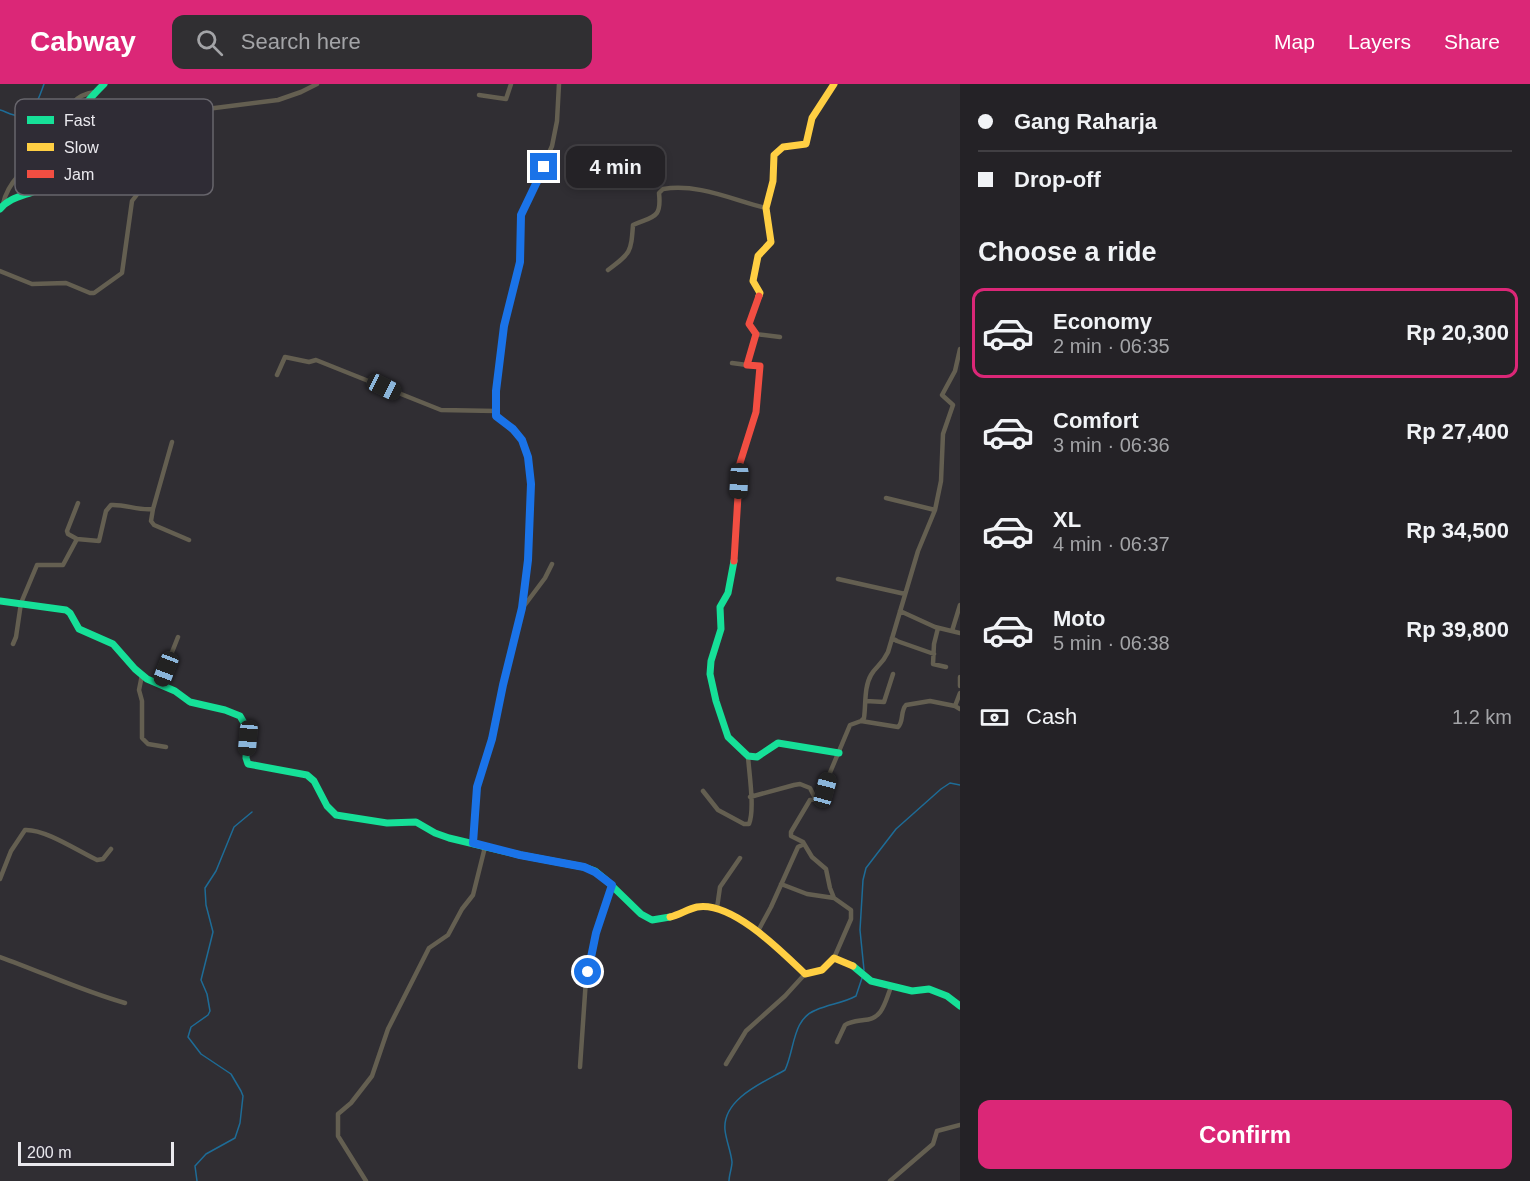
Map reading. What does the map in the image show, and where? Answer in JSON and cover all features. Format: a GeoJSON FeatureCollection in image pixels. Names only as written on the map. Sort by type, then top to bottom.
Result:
{"type":"FeatureCollection","features":[{"type":"Feature","properties":{"kind":"street"},"geometry":{"type":"LineString","coordinates":[[91,99],[104,84]]}},
{"type":"Feature","properties":{"kind":"street"},"geometry":{"type":"LineString","coordinates":[[213,109],[278,100],[301,93],[317,84]]}},
{"type":"Feature","properties":{"kind":"street"},"geometry":{"type":"LineString","coordinates":[[479,95],[506,99],[509,96],[511,84]]}},
{"type":"Feature","properties":{"kind":"street"},"geometry":{"type":"LineString","coordinates":[[473,843],[477,787],[492,739],[522,608],[528,560],[530,466],[524,443],[513,429],[498,418],[496,388],[504,326],[520,262],[521,215],[551,152],[556,127],[559,84]]}},
{"type":"Feature","properties":{"kind":"street"},"geometry":{"type":"LineString","coordinates":[[747,365],[755,334],[749,324],[760,293],[753,281],[758,256],[771,242],[766,208],[773,181],[774,155],[783,147],[806,144],[812,118],[834,84]]}},
{"type":"Feature","properties":{"kind":"street"},"geometry":{"type":"LineString","coordinates":[[76,99],[84,94],[97,92]]}},
{"type":"Feature","properties":{"kind":"street"},"geometry":{"type":"LineString","coordinates":[[2,207],[5,194],[15,179]]}},
{"type":"Feature","properties":{"kind":"street"},"geometry":{"type":"LineString","coordinates":[[608,270],[625,256],[631,247],[633,225],[650,219],[658,210],[659,193],[663,189],[675,188],[716,193],[766,208]]}},
{"type":"Feature","properties":{"kind":"street"},"geometry":{"type":"LineString","coordinates":[[2,207],[14,196],[22,195]]}},
{"type":"Feature","properties":{"kind":"street"},"geometry":{"type":"LineString","coordinates":[[0,271],[36,285],[66,284],[90,293],[99,290],[122,273],[132,201],[137,195]]}},
{"type":"Feature","properties":{"kind":"street"},"geometry":{"type":"LineString","coordinates":[[755,334],[780,337]]}},
{"type":"Feature","properties":{"kind":"street"},"geometry":{"type":"LineString","coordinates":[[861,721],[864,718],[871,675],[883,663],[918,551],[935,510],[941,482],[943,434],[952,405],[942,395],[955,371],[960,349]]}},
{"type":"Feature","properties":{"kind":"street"},"geometry":{"type":"LineString","coordinates":[[277,375],[285,357],[309,363],[316,360],[441,410],[496,411]]}},
{"type":"Feature","properties":{"kind":"street"},"geometry":{"type":"LineString","coordinates":[[732,363],[760,366],[761,369],[756,412],[740,463],[735,558],[728,593],[720,607],[721,629],[710,668],[716,701],[728,737],[748,756],[757,757],[778,743],[839,753]]}},
{"type":"Feature","properties":{"kind":"street"},"geometry":{"type":"LineString","coordinates":[[172,442],[153,509],[152,521],[154,525],[189,540]]}},
{"type":"Feature","properties":{"kind":"street"},"geometry":{"type":"LineString","coordinates":[[886,498],[935,510]]}},
{"type":"Feature","properties":{"kind":"street"},"geometry":{"type":"LineString","coordinates":[[78,503],[67,531],[68,534],[77,539],[96,542],[100,540],[106,511],[111,505],[120,504],[147,510],[153,509]]}},
{"type":"Feature","properties":{"kind":"street"},"geometry":{"type":"LineString","coordinates":[[13,644],[21,603],[37,565],[63,565],[77,539]]}},
{"type":"Feature","properties":{"kind":"street"},"geometry":{"type":"LineString","coordinates":[[522,608],[539,587],[552,564]]}},
{"type":"Feature","properties":{"kind":"street"},"geometry":{"type":"LineString","coordinates":[[838,579],[905,594]]}},
{"type":"Feature","properties":{"kind":"street"},"geometry":{"type":"LineString","coordinates":[[0,601],[69,612],[79,629],[110,642],[142,675],[159,685],[176,691],[190,702],[240,716],[247,728],[246,758],[248,764],[307,775],[314,781],[327,806],[336,815],[387,823],[416,822],[442,836],[584,867],[612,885],[641,914],[652,920],[666,919],[697,908],[717,908],[758,931],[805,974],[812,974],[824,968],[834,958],[852,913],[849,907],[834,898],[807,894],[781,884]]}},
{"type":"Feature","properties":{"kind":"street"},"geometry":{"type":"LineString","coordinates":[[952,630],[960,605]]}},
{"type":"Feature","properties":{"kind":"street"},"geometry":{"type":"LineString","coordinates":[[900,611],[938,628],[960,633]]}},
{"type":"Feature","properties":{"kind":"street"},"geometry":{"type":"LineString","coordinates":[[938,628],[934,644],[933,665],[946,667]]}},
{"type":"Feature","properties":{"kind":"street"},"geometry":{"type":"LineString","coordinates":[[159,685],[178,637]]}},
{"type":"Feature","properties":{"kind":"street"},"geometry":{"type":"LineString","coordinates":[[892,638],[934,654]]}},
{"type":"Feature","properties":{"kind":"street"},"geometry":{"type":"LineString","coordinates":[[866,701],[884,702],[893,674]]}},
{"type":"Feature","properties":{"kind":"street"},"geometry":{"type":"LineString","coordinates":[[142,675],[139,690],[142,701],[142,738],[148,744],[166,747]]}},
{"type":"Feature","properties":{"kind":"street"},"geometry":{"type":"LineString","coordinates":[[960,677],[960,686]]}},
{"type":"Feature","properties":{"kind":"street"},"geometry":{"type":"LineString","coordinates":[[834,898],[827,871],[812,857],[804,843],[791,836],[791,832],[808,802],[823,796],[849,725],[861,721],[898,727],[906,705],[930,701],[957,707],[960,693]]}},
{"type":"Feature","properties":{"kind":"street"},"geometry":{"type":"LineString","coordinates":[[703,791],[718,810],[746,825],[751,820],[748,756]]}},
{"type":"Feature","properties":{"kind":"street"},"geometry":{"type":"LineString","coordinates":[[750,796],[800,784],[809,787],[815,798]]}},
{"type":"Feature","properties":{"kind":"street"},"geometry":{"type":"LineString","coordinates":[[0,879],[11,851],[25,830],[51,837],[97,860],[103,859],[111,849]]}},
{"type":"Feature","properties":{"kind":"street"},"geometry":{"type":"LineString","coordinates":[[758,931],[798,848],[804,843]]}},
{"type":"Feature","properties":{"kind":"street"},"geometry":{"type":"LineString","coordinates":[[366,1181],[340,1139],[337,1130],[338,1114],[351,1103],[372,1076],[388,1029],[429,948],[448,935],[462,909],[473,895],[485,847]]}},
{"type":"Feature","properties":{"kind":"street"},"geometry":{"type":"LineString","coordinates":[[717,908],[720,886],[740,858]]}},
{"type":"Feature","properties":{"kind":"street"},"geometry":{"type":"LineString","coordinates":[[580,1067],[586,979],[596,933],[612,885]]}},
{"type":"Feature","properties":{"kind":"street"},"geometry":{"type":"LineString","coordinates":[[0,957],[92,994],[125,1003]]}},
{"type":"Feature","properties":{"kind":"street"},"geometry":{"type":"LineString","coordinates":[[834,958],[853,966],[871,981],[912,991],[929,989],[947,996],[960,1006]]}},
{"type":"Feature","properties":{"kind":"street"},"geometry":{"type":"LineString","coordinates":[[726,1064],[746,1031],[785,996],[805,974]]}},
{"type":"Feature","properties":{"kind":"street"},"geometry":{"type":"LineString","coordinates":[[837,1042],[844,1024],[874,1019],[879,1016],[891,987]]}},
{"type":"Feature","properties":{"kind":"street"},"geometry":{"type":"LineString","coordinates":[[890,1181],[933,1144],[937,1131],[960,1125]]}},
{"type":"Feature","properties":{"kind":"waterway"},"geometry":{"type":"LineString","coordinates":[[38,99],[44,84]]}},
{"type":"Feature","properties":{"kind":"waterway"},"geometry":{"type":"LineString","coordinates":[[0,110],[15,115]]}},
{"type":"Feature","properties":{"kind":"waterway"},"geometry":{"type":"LineString","coordinates":[[864,970],[860,930],[863,880],[866,868],[896,829],[941,789],[950,783],[960,785]]}},
{"type":"Feature","properties":{"kind":"waterway"},"geometry":{"type":"LineString","coordinates":[[197,1181],[195,1166],[206,1154],[235,1138],[240,1123],[243,1096],[231,1074],[201,1054],[188,1037],[191,1027],[210,1011],[207,994],[201,980],[213,932],[206,905],[205,888],[216,871],[234,827],[252,812]]}},
{"type":"Feature","properties":{"kind":"waterway"},"geometry":{"type":"LineString","coordinates":[[729,1181],[732,1162],[725,1130],[730,1109],[746,1093],[785,1070],[798,1027],[808,1014],[856,996],[862,978]]}},
{"type":"Feature","properties":{"kind":"traffic: fast"},"geometry":{"type":"LineString","coordinates":[[90,99],[104,84]]}},
{"type":"Feature","properties":{"kind":"traffic: fast"},"geometry":{"type":"LineString","coordinates":[[0,209],[12,200],[24,195]]}},
{"type":"Feature","properties":{"kind":"traffic: fast"},"geometry":{"type":"LineString","coordinates":[[734,561],[728,593],[720,607],[721,629],[711,661],[710,674],[728,737],[748,756],[757,757],[778,743],[839,753]]}},
{"type":"Feature","properties":{"kind":"traffic: fast"},"geometry":{"type":"LineString","coordinates":[[0,601],[66,610],[79,629],[113,644],[147,679],[175,691],[190,702],[240,716],[247,728],[246,758],[248,764],[307,775],[314,781],[327,806],[336,815],[387,823],[416,822],[449,838],[584,867],[595,871],[606,880],[641,914],[652,920],[670,917]]}},
{"type":"Feature","properties":{"kind":"traffic: fast"},"geometry":{"type":"LineString","coordinates":[[853,966],[871,981],[912,991],[929,989],[947,996],[960,1006]]}},
{"type":"Feature","properties":{"kind":"traffic: slow"},"geometry":{"type":"LineString","coordinates":[[759,296],[760,293],[753,281],[758,256],[771,242],[766,208],[773,181],[774,155],[783,147],[806,144],[812,118],[834,84]]}},
{"type":"Feature","properties":{"kind":"traffic: slow"},"geometry":{"type":"LineString","coordinates":[[670,917],[697,907],[711,907],[740,919],[770,941],[805,974],[822,970],[834,958],[853,966]]}},
{"type":"Feature","properties":{"kind":"traffic: jam"},"geometry":{"type":"LineString","coordinates":[[734,561],[740,463],[756,412],[760,366],[747,365],[756,334],[749,324],[759,296]]}},
{"type":"Feature","properties":{"kind":"route"},"geometry":{"type":"LineString","coordinates":[[544,167],[521,215],[520,262],[505,320],[496,391],[496,416],[513,429],[522,440],[530,466],[528,574],[492,739],[477,787],[473,843],[584,867],[612,885],[596,933],[588,972]]}}]}
